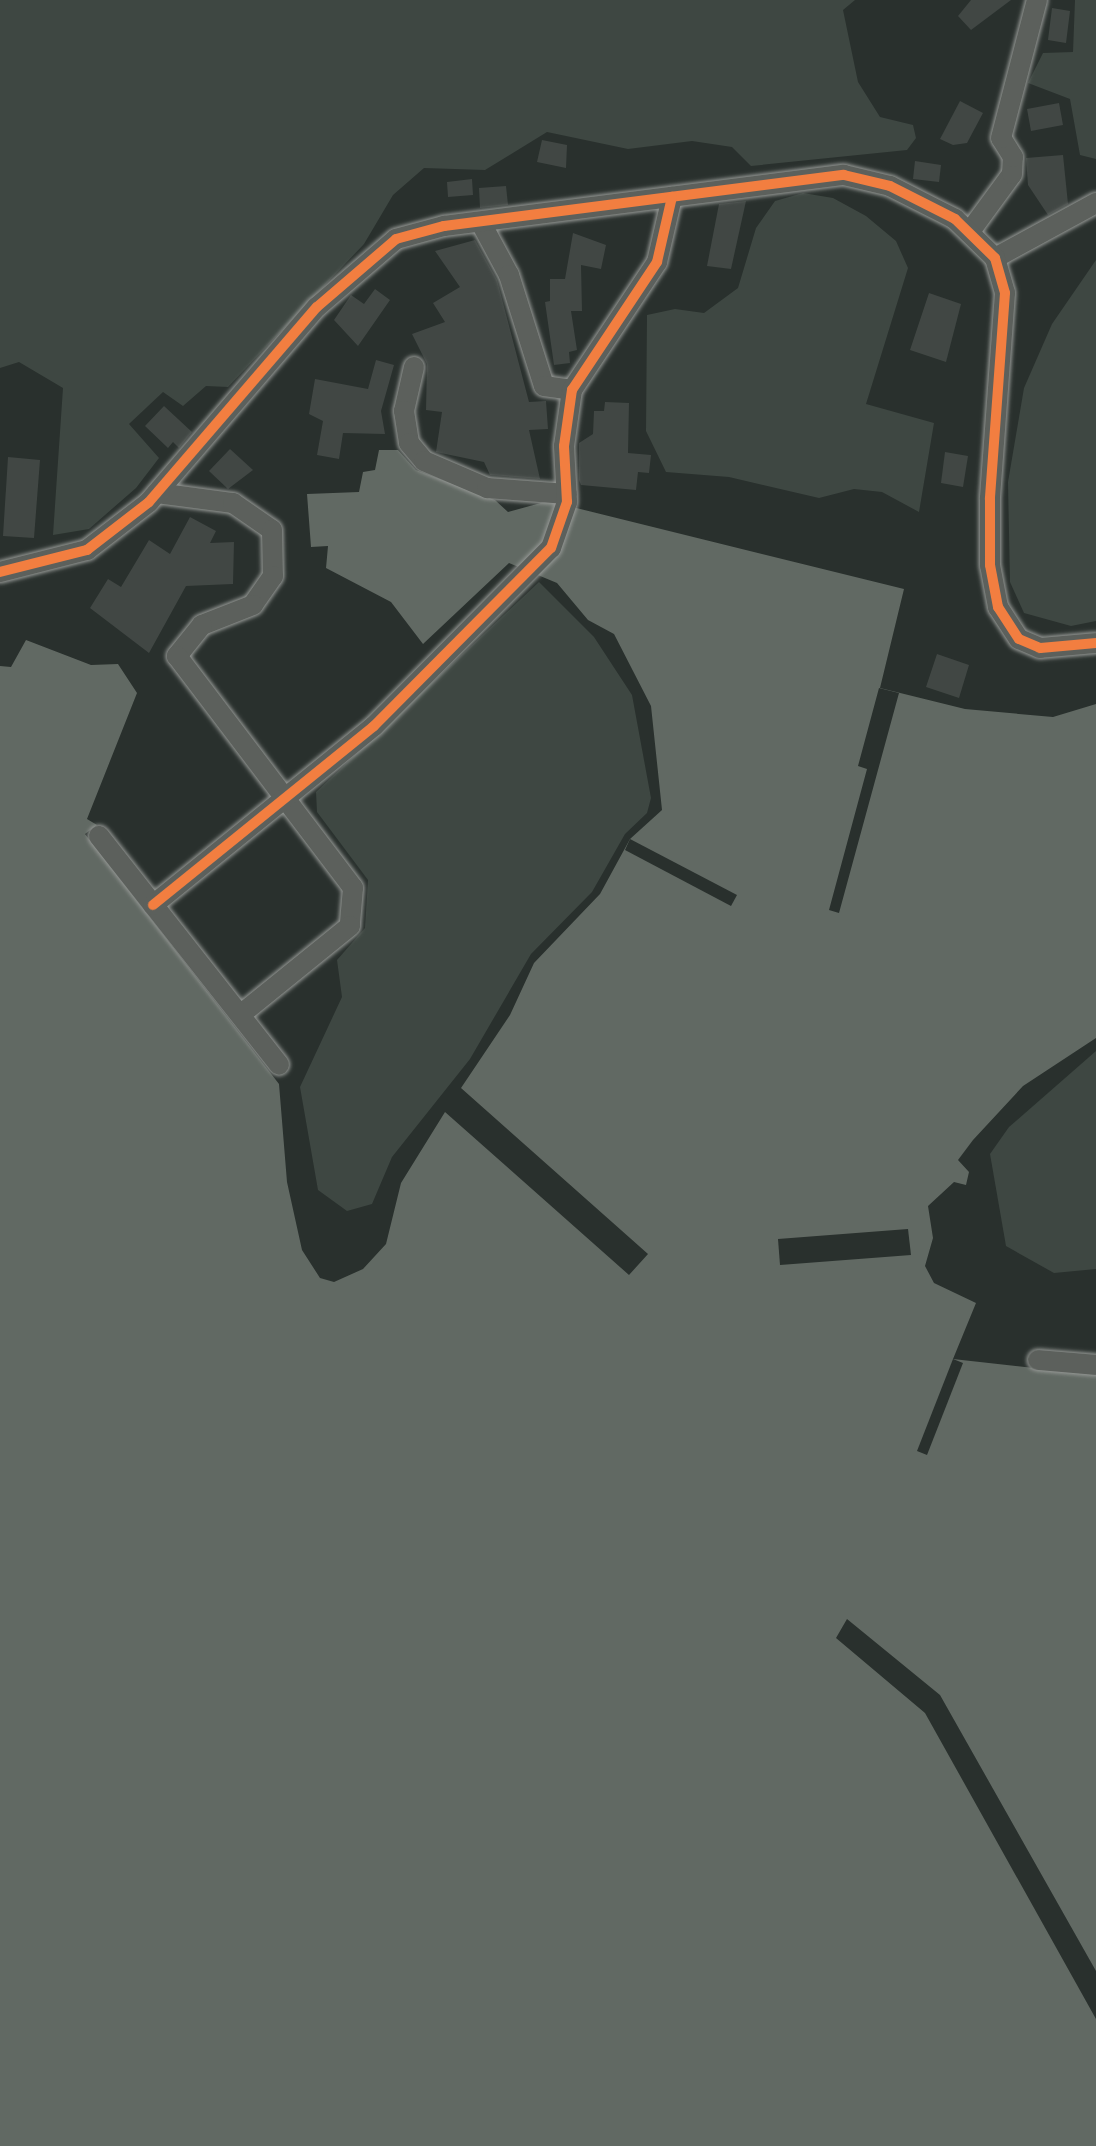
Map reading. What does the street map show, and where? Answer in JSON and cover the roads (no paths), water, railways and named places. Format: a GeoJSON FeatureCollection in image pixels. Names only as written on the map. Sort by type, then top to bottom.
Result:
{"type":"FeatureCollection","features":[{"type":"Feature","properties":{"kind":"street"},"geometry":{"type":"LineString","coordinates":[[971,230],[1012,174],[1013,157],[1001,138],[1037,0]]}},
{"type":"Feature","properties":{"kind":"street"},"geometry":{"type":"LineString","coordinates":[[0,572],[87,550],[157,493],[317,307],[376,252],[416,232],[844,175],[924,201],[971,230],[995,258],[1005,293],[990,499],[990,565],[998,607],[1019,639],[1040,648],[1096,643]]}},
{"type":"Feature","properties":{"kind":"street"},"geometry":{"type":"LineString","coordinates":[[153,905],[374,726],[526,575],[557,539],[567,498],[564,446],[572,390],[657,262],[672,197]]}},
{"type":"Feature","properties":{"kind":"street"},"geometry":{"type":"LineString","coordinates":[[995,258],[1096,203]]}},
{"type":"Feature","properties":{"kind":"street"},"geometry":{"type":"LineString","coordinates":[[481,223],[509,275],[544,386],[572,390]]}},
{"type":"Feature","properties":{"kind":"street"},"geometry":{"type":"LineString","coordinates":[[414,367],[404,411],[409,443],[424,461],[487,488],[567,498]]}},
{"type":"Feature","properties":{"kind":"street"},"geometry":{"type":"LineString","coordinates":[[157,493],[233,503],[255,513],[272,530],[273,576],[253,605],[202,625],[177,656],[350,878],[350,926],[240,1015]]}},
{"type":"Feature","properties":{"kind":"street"},"geometry":{"type":"LineString","coordinates":[[99,836],[279,1065]]}},
{"type":"Feature","properties":{"kind":"street"},"geometry":{"type":"LineString","coordinates":[[1038,1360],[1096,1365]]}}]}
